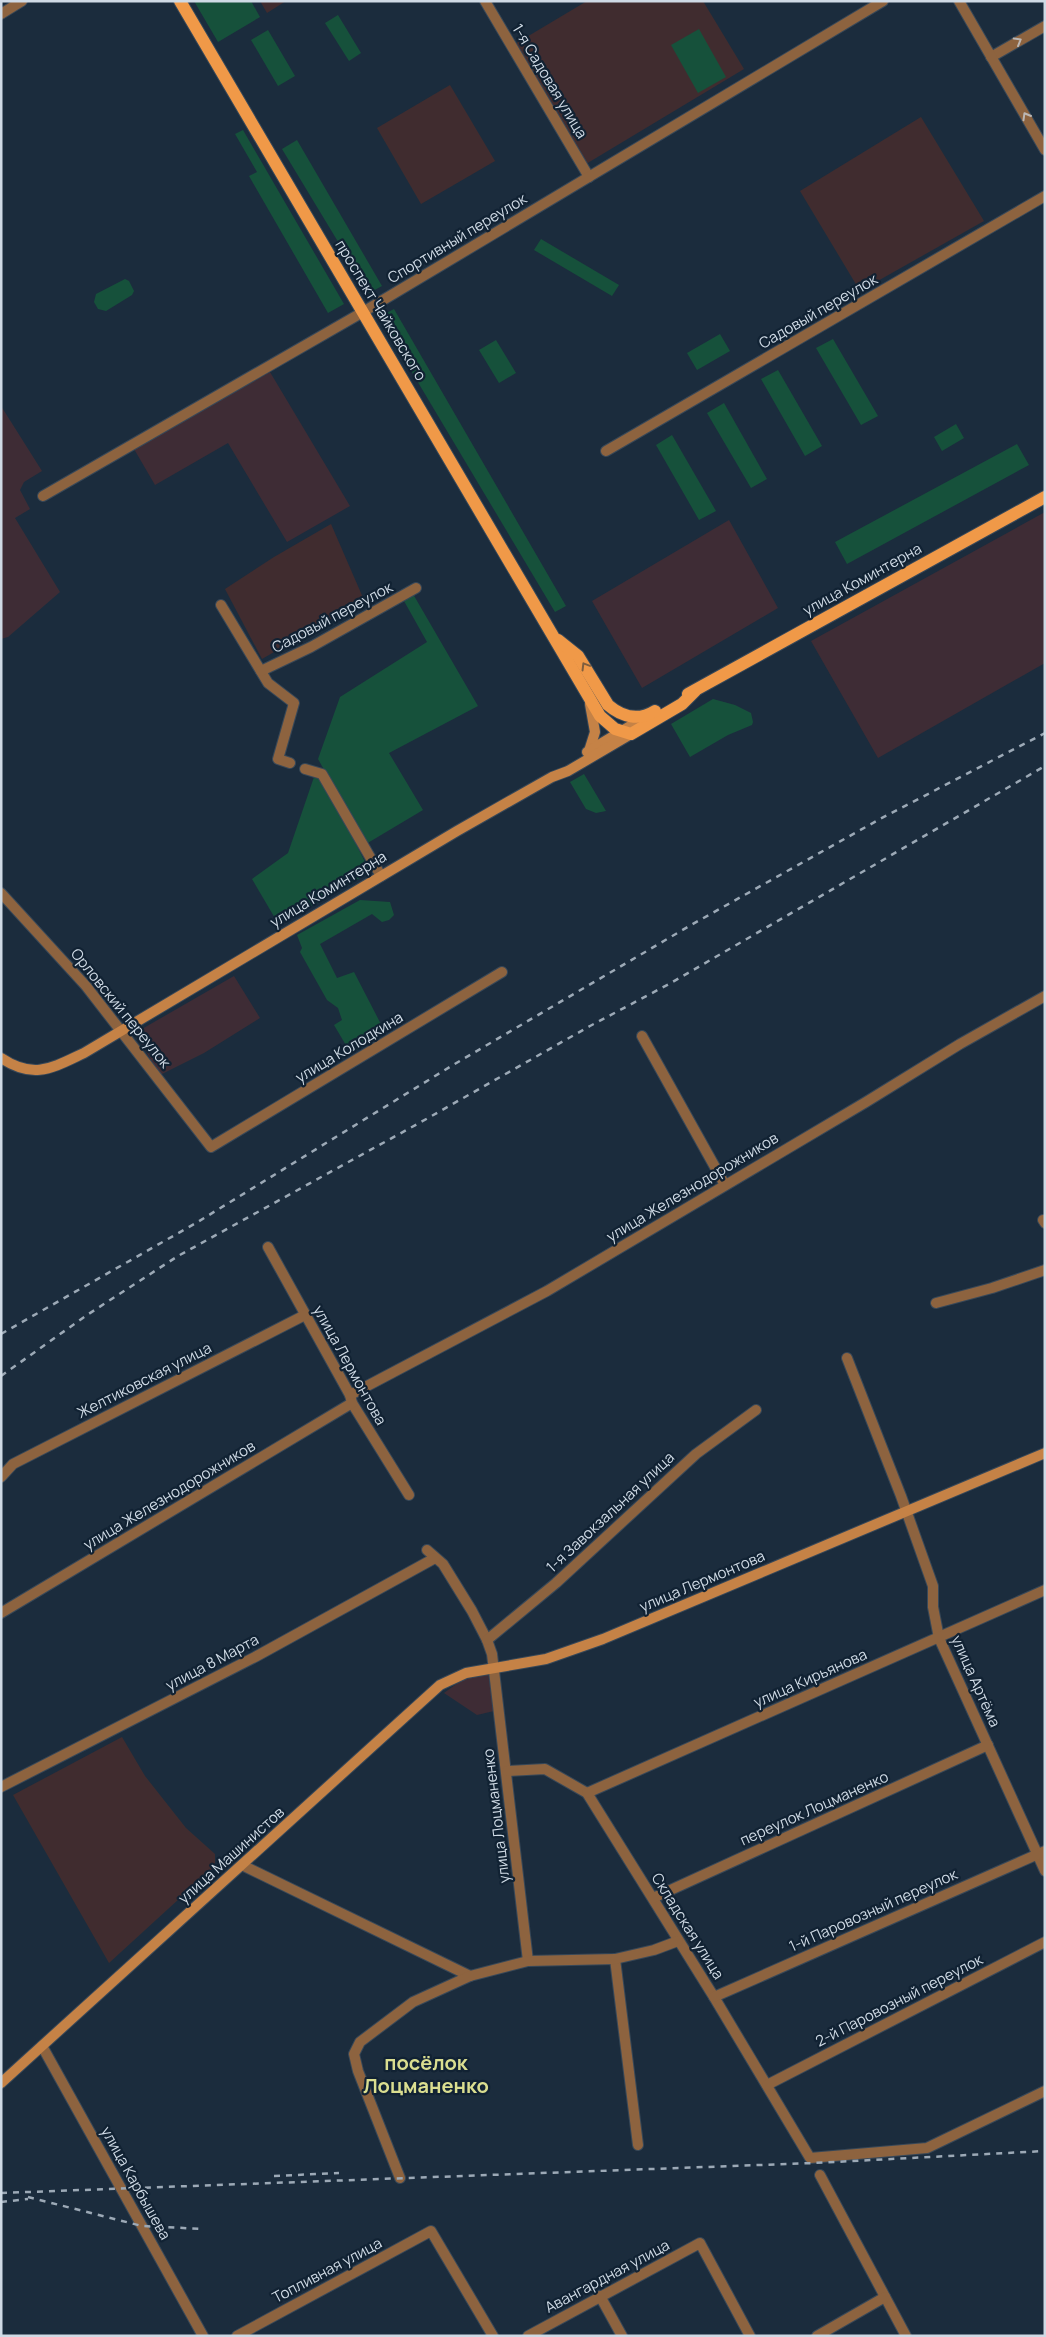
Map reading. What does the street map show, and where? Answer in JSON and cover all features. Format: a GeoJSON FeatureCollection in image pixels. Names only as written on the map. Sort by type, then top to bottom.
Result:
{"type":"FeatureCollection","features":[{"type":"Feature","properties":{"kind":"main road","name":"проспект Чайковского"},"geometry":{"type":"LineString","coordinates":[[180,1],[588,698],[600,716],[619,733]]}},
{"type":"Feature","properties":{"kind":"main road","name":"улица Коминтерна"},"geometry":{"type":"LineString","coordinates":[[1,1058],[24,1070],[46,1069],[84,1053],[381,876],[552,777],[568,771],[619,733],[677,698],[695,691],[1045,497]]}},
{"type":"Feature","properties":{"kind":"main road","name":"проспект Чайковского"},"geometry":{"type":"LineString","coordinates":[[553,636],[578,656],[608,705]]}},
{"type":"Feature","properties":{"kind":"main road","name":"улица Коминтерна"},"geometry":{"type":"LineString","coordinates":[[619,733],[682,704],[695,691]]}},
{"type":"Feature","properties":{"kind":"main road"},"geometry":{"type":"LineString","coordinates":[[588,698],[595,732],[595,752]]}},
{"type":"Feature","properties":{"kind":"main road"},"geometry":{"type":"LineString","coordinates":[[595,752],[619,733],[608,705]]}},
{"type":"Feature","properties":{"kind":"main road"},"geometry":{"type":"LineString","coordinates":[[608,705],[625,715],[645,717]]}},
{"type":"Feature","properties":{"kind":"main road","name":"улица Лермонтова"},"geometry":{"type":"LineString","coordinates":[[492,1667],[546,1659],[580,1648],[1045,1453]]}},
{"type":"Feature","properties":{"kind":"main road","name":"улица Машинистов"},"geometry":{"type":"LineString","coordinates":[[1,2083],[431,1691],[456,1677],[492,1667]]}},
{"type":"Feature","properties":{"kind":"street"},"geometry":{"type":"LineString","coordinates":[[1,14],[22,1]]}},
{"type":"Feature","properties":{"kind":"street","name":"1-я Садовая улица"},"geometry":{"type":"LineString","coordinates":[[485,1],[589,177]]}},
{"type":"Feature","properties":{"kind":"street","name":"Спортивный переулок"},"geometry":{"type":"LineString","coordinates":[[43,496],[363,312],[883,1]]}},
{"type":"Feature","properties":{"kind":"street"},"geometry":{"type":"LineString","coordinates":[[959,1],[1045,150]]}},
{"type":"Feature","properties":{"kind":"street"},"geometry":{"type":"LineString","coordinates":[[991,57],[1045,26]]}},
{"type":"Feature","properties":{"kind":"street","name":"Садовый переулок"},"geometry":{"type":"LineString","coordinates":[[606,451],[1045,196]]}},
{"type":"Feature","properties":{"kind":"street","name":"Садовый переулок"},"geometry":{"type":"LineString","coordinates":[[262,671],[311,647],[416,588]]}},
{"type":"Feature","properties":{"kind":"street"},"geometry":{"type":"LineString","coordinates":[[221,605],[268,683],[294,703],[278,759],[290,763]]}},
{"type":"Feature","properties":{"kind":"street"},"geometry":{"type":"LineString","coordinates":[[306,768],[322,774],[381,876]]}},
{"type":"Feature","properties":{"kind":"street","name":"Орловский переулок"},"geometry":{"type":"LineString","coordinates":[[1,893],[86,986],[211,1147]]}},
{"type":"Feature","properties":{"kind":"street","name":"улица Колодкина"},"geometry":{"type":"LineString","coordinates":[[211,1147],[502,972]]}},
{"type":"Feature","properties":{"kind":"street","name":"улица Железнодорожников"},"geometry":{"type":"LineString","coordinates":[[1,1613],[351,1399],[547,1291],[960,1044],[1045,996]]}},
{"type":"Feature","properties":{"kind":"street"},"geometry":{"type":"LineString","coordinates":[[642,1036],[725,1185]]}},
{"type":"Feature","properties":{"kind":"street","name":"улица Лермонтова"},"geometry":{"type":"LineString","coordinates":[[268,1247],[351,1399],[409,1495]]}},
{"type":"Feature","properties":{"kind":"street"},"geometry":{"type":"LineString","coordinates":[[936,1303],[992,1288],[1045,1270]]}},
{"type":"Feature","properties":{"kind":"street","name":"Желтиковская улица"},"geometry":{"type":"LineString","coordinates":[[1,1477],[14,1464],[305,1315]]}},
{"type":"Feature","properties":{"kind":"street","name":"улица Артёма"},"geometry":{"type":"LineString","coordinates":[[847,1358],[933,1586],[933,1606],[939,1638],[988,1745],[1041,1852],[1045,1871]]}},
{"type":"Feature","properties":{"kind":"street","name":"1-я Завокзальная улица"},"geometry":{"type":"LineString","coordinates":[[487,1640],[556,1583],[696,1454],[756,1410]]}},
{"type":"Feature","properties":{"kind":"street"},"geometry":{"type":"LineString","coordinates":[[427,1550],[443,1564],[487,1640],[492,1654],[492,1667]]}},
{"type":"Feature","properties":{"kind":"street","name":"улица 8 Марта"},"geometry":{"type":"LineString","coordinates":[[1,1788],[239,1666],[435,1558]]}},
{"type":"Feature","properties":{"kind":"street","name":"улица Кирьянова"},"geometry":{"type":"LineString","coordinates":[[587,1793],[1045,1590]]}},
{"type":"Feature","properties":{"kind":"street","name":"улица Лоцманенко"},"geometry":{"type":"LineString","coordinates":[[492,1667],[528,1961]]}},
{"type":"Feature","properties":{"kind":"street","name":"переулок Лоцманенко"},"geometry":{"type":"LineString","coordinates":[[653,1898],[988,1745]]}},
{"type":"Feature","properties":{"kind":"street","name":"Складская улица"},"geometry":{"type":"LineString","coordinates":[[506,1771],[545,1769],[587,1793],[768,2085],[810,2158],[928,2148],[1045,2091]]}},
{"type":"Feature","properties":{"kind":"street","name":"1-й Паровозный переулок"},"geometry":{"type":"LineString","coordinates":[[714,1997],[1041,1852]]}},
{"type":"Feature","properties":{"kind":"street"},"geometry":{"type":"LineString","coordinates":[[242,1865],[470,1976]]}},
{"type":"Feature","properties":{"kind":"street"},"geometry":{"type":"LineString","coordinates":[[400,2178],[358,2071],[354,2054],[360,2042],[413,2002],[470,1976],[528,1961],[616,1959],[654,1950],[678,1941]]}},
{"type":"Feature","properties":{"kind":"street","name":"2-й Паровозный переулок"},"geometry":{"type":"LineString","coordinates":[[768,2085],[1045,1942]]}},
{"type":"Feature","properties":{"kind":"street"},"geometry":{"type":"LineString","coordinates":[[616,1959],[638,2146]]}},
{"type":"Feature","properties":{"kind":"street","name":"улица Карбышева"},"geometry":{"type":"LineString","coordinates":[[42,2046],[203,2336]]}},
{"type":"Feature","properties":{"kind":"street"},"geometry":{"type":"LineString","coordinates":[[820,2175],[906,2336]]}},
{"type":"Feature","properties":{"kind":"street","name":"Топливная улица"},"geometry":{"type":"LineString","coordinates":[[237,2336],[431,2231],[493,2336]]}},
{"type":"Feature","properties":{"kind":"street","name":"Авангардная улица"},"geometry":{"type":"LineString","coordinates":[[528,2336],[700,2243],[750,2336]]}},
{"type":"Feature","properties":{"kind":"street"},"geometry":{"type":"LineString","coordinates":[[600,2296],[622,2336]]}},
{"type":"Feature","properties":{"kind":"street"},"geometry":{"type":"LineString","coordinates":[[817,2336],[885,2297]]}},
{"type":"Feature","properties":{"kind":"shaded area"},"geometry":{"type":"Polygon","coordinates":[[[260,1],[286,1],[267,13],[260,1]]]}},
{"type":"Feature","properties":{"kind":"shaded area"},"geometry":{"type":"Polygon","coordinates":[[[587,1],[703,1],[744,69],[586,164],[515,44],[587,1]]]}},
{"type":"Feature","properties":{"kind":"shaded area"},"geometry":{"type":"Polygon","coordinates":[[[450,85],[495,161],[421,204],[377,128],[450,85]]]}},
{"type":"Feature","properties":{"kind":"shaded area"},"geometry":{"type":"Polygon","coordinates":[[[921,117],[984,221],[860,291],[800,191],[921,117]]]}},
{"type":"Feature","properties":{"kind":"shaded area"},"geometry":{"type":"Polygon","coordinates":[[[270,372],[350,506],[287,542],[228,443],[155,485],[134,449],[270,372]]]}},
{"type":"Feature","properties":{"kind":"shaded area"},"geometry":{"type":"Polygon","coordinates":[[[1,406],[42,471],[24,482],[20,490],[30,509],[15,518],[60,592],[8,637],[1,639],[1,406]]]}},
{"type":"Feature","properties":{"kind":"shaded area"},"geometry":{"type":"Polygon","coordinates":[[[1045,512],[1045,663],[878,758],[811,641],[1045,512]]]}},
{"type":"Feature","properties":{"kind":"shaded area"},"geometry":{"type":"Polygon","coordinates":[[[729,520],[778,608],[642,688],[592,601],[729,520]]]}},
{"type":"Feature","properties":{"kind":"shaded area"},"geometry":{"type":"Polygon","coordinates":[[[331,524],[364,600],[262,659],[225,589],[274,557],[331,524]]]}},
{"type":"Feature","properties":{"kind":"shaded area"},"geometry":{"type":"Polygon","coordinates":[[[234,976],[260,1018],[204,1053],[160,1075],[135,1033],[234,976]]]}},
{"type":"Feature","properties":{"kind":"shaded area"},"geometry":{"type":"Polygon","coordinates":[[[488,1673],[494,1711],[477,1715],[444,1693],[466,1677],[488,1673]]]}},
{"type":"Feature","properties":{"kind":"shaded area"},"geometry":{"type":"Polygon","coordinates":[[[122,1737],[145,1776],[186,1828],[215,1854],[215,1866],[109,1963],[13,1795],[122,1737]]]}},
{"type":"Feature","properties":{"kind":"green space"},"geometry":{"type":"Polygon","coordinates":[[[194,1],[251,1],[260,17],[218,42],[194,1]]]}},
{"type":"Feature","properties":{"kind":"green space"},"geometry":{"type":"Polygon","coordinates":[[[338,15],[361,53],[349,61],[325,23],[338,15]]]}},
{"type":"Feature","properties":{"kind":"green space"},"geometry":{"type":"Polygon","coordinates":[[[699,29],[726,77],[698,93],[671,45],[699,29]]]}},
{"type":"Feature","properties":{"kind":"green space"},"geometry":{"type":"Polygon","coordinates":[[[268,30],[295,76],[278,86],[251,40],[268,30]]]}},
{"type":"Feature","properties":{"kind":"green space"},"geometry":{"type":"Polygon","coordinates":[[[243,130],[344,304],[328,313],[249,176],[257,172],[235,134],[243,130]]]}},
{"type":"Feature","properties":{"kind":"green space"},"geometry":{"type":"Polygon","coordinates":[[[297,140],[382,286],[369,293],[282,149],[297,140]]]}},
{"type":"Feature","properties":{"kind":"green space"},"geometry":{"type":"Polygon","coordinates":[[[541,239],[619,285],[612,296],[534,250],[541,239]]]}},
{"type":"Feature","properties":{"kind":"green space"},"geometry":{"type":"Polygon","coordinates":[[[125,279],[129,281],[134,291],[132,295],[106,311],[98,309],[94,302],[96,294],[125,279]]]}},
{"type":"Feature","properties":{"kind":"green space"},"geometry":{"type":"Polygon","coordinates":[[[394,309],[566,606],[555,612],[379,317],[394,309]]]}},
{"type":"Feature","properties":{"kind":"green space"},"geometry":{"type":"Polygon","coordinates":[[[720,334],[730,351],[697,370],[687,353],[720,334]]]}},
{"type":"Feature","properties":{"kind":"green space"},"geometry":{"type":"Polygon","coordinates":[[[833,339],[878,416],[861,425],[816,348],[833,339]]]}},
{"type":"Feature","properties":{"kind":"green space"},"geometry":{"type":"Polygon","coordinates":[[[496,340],[516,373],[499,383],[479,350],[496,340]]]}},
{"type":"Feature","properties":{"kind":"green space"},"geometry":{"type":"Polygon","coordinates":[[[778,370],[822,446],[805,456],[761,379],[778,370]]]}},
{"type":"Feature","properties":{"kind":"green space"},"geometry":{"type":"Polygon","coordinates":[[[724,403],[767,479],[751,488],[707,413],[724,403]]]}},
{"type":"Feature","properties":{"kind":"green space"},"geometry":{"type":"Polygon","coordinates":[[[956,424],[964,438],[942,451],[934,437],[956,424]]]}},
{"type":"Feature","properties":{"kind":"green space"},"geometry":{"type":"Polygon","coordinates":[[[672,435],[716,511],[699,520],[656,445],[672,435]]]}},
{"type":"Feature","properties":{"kind":"green space"},"geometry":{"type":"Polygon","coordinates":[[[1017,444],[1029,465],[847,564],[835,542],[1017,444]]]}},
{"type":"Feature","properties":{"kind":"green space"},"geometry":{"type":"Polygon","coordinates":[[[413,594],[478,706],[389,753],[423,810],[366,844],[318,759],[340,697],[427,642],[404,601],[413,594]]]}},
{"type":"Feature","properties":{"kind":"green space"},"geometry":{"type":"Polygon","coordinates":[[[713,699],[735,705],[751,713],[752,725],[728,735],[690,757],[671,724],[713,699]]]}},
{"type":"Feature","properties":{"kind":"green space"},"geometry":{"type":"Polygon","coordinates":[[[584,774],[606,811],[596,813],[586,809],[570,782],[584,774]]]}},
{"type":"Feature","properties":{"kind":"green space"},"geometry":{"type":"Polygon","coordinates":[[[314,777],[325,782],[370,872],[279,925],[252,879],[288,853],[314,777]]]}},
{"type":"Feature","properties":{"kind":"green space"},"geometry":{"type":"Polygon","coordinates":[[[360,900],[390,902],[394,915],[389,920],[382,922],[372,914],[320,944],[337,978],[354,972],[384,1030],[369,1044],[350,1052],[334,1025],[342,1020],[338,1008],[327,1000],[300,952],[302,948],[297,935],[360,900]]]}},
{"type":"Feature","properties":{"kind":"railway"},"geometry":{"type":"LineString","coordinates":[[1,1334],[196,1223],[453,1065],[691,925],[880,819],[1045,733]]}},
{"type":"Feature","properties":{"kind":"railway"},"geometry":{"type":"LineString","coordinates":[[1,1376],[87,1315],[178,1256],[590,1026],[669,984],[1045,766]]}},
{"type":"Feature","properties":{"kind":"railway"},"geometry":{"type":"LineString","coordinates":[[1,2193],[814,2163],[1045,2151]]}},
{"type":"Feature","properties":{"kind":"railway"},"geometry":{"type":"LineString","coordinates":[[274,2176],[339,2173]]}},
{"type":"Feature","properties":{"kind":"railway"},"geometry":{"type":"LineString","coordinates":[[28,2197],[142,2226],[204,2229]]}},
{"type":"Feature","properties":{"kind":"railway"},"geometry":{"type":"LineString","coordinates":[[1,2202],[28,2199]]}},
{"type":"Feature","properties":{"kind":"district","name":"посёлок Лоцманенко"},"geometry":{"type":"Point","coordinates":[426,2074]}}]}
